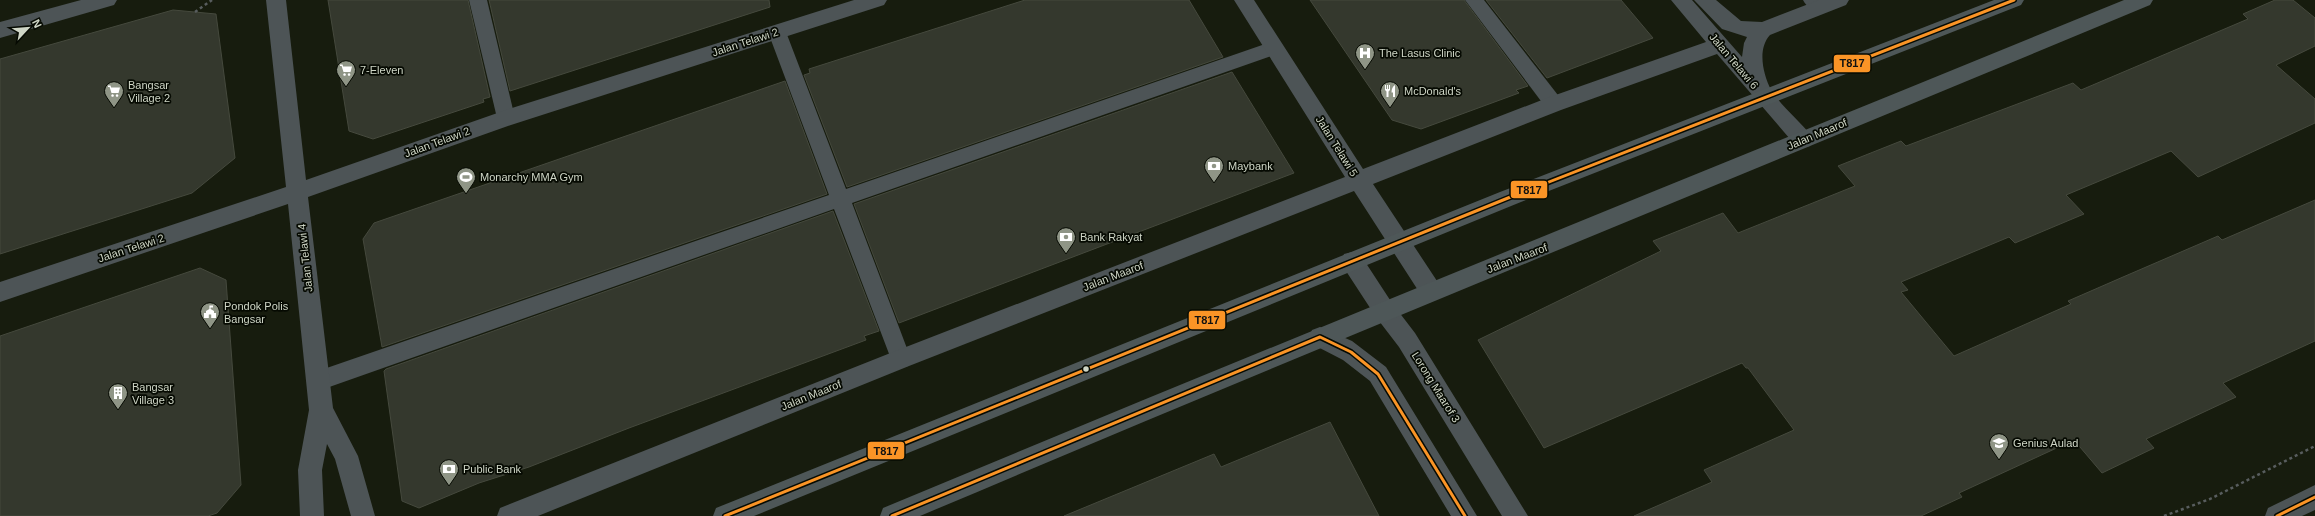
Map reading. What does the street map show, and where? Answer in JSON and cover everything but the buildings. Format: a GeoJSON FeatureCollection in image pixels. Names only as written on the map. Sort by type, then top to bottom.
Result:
{"type":"FeatureCollection","features":[{"type":"Feature","properties":{"kind":"main road"},"geometry":{"type":"LineString","coordinates":[[725,516],[1352,261],[1764,97],[2014,0]]}},
{"type":"Feature","properties":{"kind":"main road","name":"Jalan Maarof"},"geometry":{"type":"LineString","coordinates":[[892,516],[1384,310],[1576,234],[2143,0]]}},
{"type":"Feature","properties":{"kind":"street"},"geometry":{"type":"LineString","coordinates":[[0,30],[106,0]]}},
{"type":"Feature","properties":{"kind":"street","name":"Jalan Telawi 4"},"geometry":{"type":"LineString","coordinates":[[276,0],[321,410],[310,470],[312,516]]}},
{"type":"Feature","properties":{"kind":"street","name":"Jalan Telawi 2"},"geometry":{"type":"LineString","coordinates":[[0,292],[298,192],[506,118],[877,0]]}},
{"type":"Feature","properties":{"kind":"street","name":"Jalan Telawi 5"},"geometry":{"type":"LineString","coordinates":[[1244,0],[1358,181],[1431,291]]}},
{"type":"Feature","properties":{"kind":"street","name":"Jalan Telawi 6"},"geometry":{"type":"LineString","coordinates":[[1681,0],[1803,140]]}},
{"type":"Feature","properties":{"kind":"street","name":"Jalan Telawi 6"},"geometry":{"type":"LineString","coordinates":[[1704,0],[1732,26],[1743,30],[1763,30]]}},
{"type":"Feature","properties":{"kind":"street"},"geometry":{"type":"LineString","coordinates":[[1764,97],[1753,61],[1751,46],[1755,37],[1763,30],[1816,4],[1839,0]]}},
{"type":"Feature","properties":{"kind":"street","name":"Jalan Maarof"},"geometry":{"type":"LineString","coordinates":[[509,516],[900,359],[1554,104],[1721,45]]}},
{"type":"Feature","properties":{"kind":"street","name":"Lorong Maarof 3"},"geometry":{"type":"LineString","coordinates":[[1352,261],[1384,310],[1407,340],[1516,516]]}},
{"type":"Feature","properties":{"kind":"street"},"geometry":{"type":"LineString","coordinates":[[1320,337],[1341,345],[1361,358],[1378,374],[1465,516]]}},
{"type":"Feature","properties":{"kind":"street"},"geometry":{"type":"LineString","coordinates":[[321,410],[346,456],[362,516]]}},
{"type":"Feature","properties":{"kind":"street"},"geometry":{"type":"LineString","coordinates":[[2277,516],[2315,497]]}},
{"type":"Feature","properties":{"kind":"lane"},"geometry":{"type":"LineString","coordinates":[[478,0],[506,118]]}},
{"type":"Feature","properties":{"kind":"lane"},"geometry":{"type":"LineString","coordinates":[[1474,0],[1554,104]]}},
{"type":"Feature","properties":{"kind":"lane"},"geometry":{"type":"LineString","coordinates":[[777,32],[900,359]]}},
{"type":"Feature","properties":{"kind":"lane"},"geometry":{"type":"LineString","coordinates":[[318,381],[1274,48]]}},
{"type":"Feature","properties":{"kind":"path"},"geometry":{"type":"LineString","coordinates":[[195,12],[212,0]]}},
{"type":"Feature","properties":{"kind":"path"},"geometry":{"type":"LineString","coordinates":[[2164,516],[2210,499],[2315,446]]}},
{"type":"Feature","properties":{"kind":"transit line","name":"T817"},"geometry":{"type":"LineString","coordinates":[[725,516],[1508,198],[2014,0]]}},
{"type":"Feature","properties":{"kind":"transit line","name":"T817"},"geometry":{"type":"LineString","coordinates":[[892,516],[1320,337],[1351,352],[1378,374],[1465,516]]}},
{"type":"Feature","properties":{"kind":"transit line","name":"T817"},"geometry":{"type":"LineString","coordinates":[[2277,516],[2315,497]]}},
{"type":"Feature","properties":{"kind":"place","name":"The Lasus Clinic"},"geometry":{"type":"Point","coordinates":[1365,70]}},
{"type":"Feature","properties":{"kind":"place","name":"7-Eleven"},"geometry":{"type":"Point","coordinates":[346,87]}},
{"type":"Feature","properties":{"kind":"place","name":"Bangsar Village 2"},"geometry":{"type":"Point","coordinates":[114,108]}},
{"type":"Feature","properties":{"kind":"place","name":"McDonald's"},"geometry":{"type":"Point","coordinates":[1390,108]}},
{"type":"Feature","properties":{"kind":"place","name":"Maybank"},"geometry":{"type":"Point","coordinates":[1214,183]}},
{"type":"Feature","properties":{"kind":"place","name":"Monarchy MMA Gym"},"geometry":{"type":"Point","coordinates":[466,194]}},
{"type":"Feature","properties":{"kind":"place","name":"Bank Rakyat"},"geometry":{"type":"Point","coordinates":[1066,254]}},
{"type":"Feature","properties":{"kind":"place","name":"Pondok Polis Bangsar"},"geometry":{"type":"Point","coordinates":[210,329]}},
{"type":"Feature","properties":{"kind":"place","name":"Bangsar Village 3"},"geometry":{"type":"Point","coordinates":[118,410]}},
{"type":"Feature","properties":{"kind":"place","name":"Genius Aulad"},"geometry":{"type":"Point","coordinates":[1999,460]}},
{"type":"Feature","properties":{"kind":"place","name":"Public Bank"},"geometry":{"type":"Point","coordinates":[449,486]}}]}
